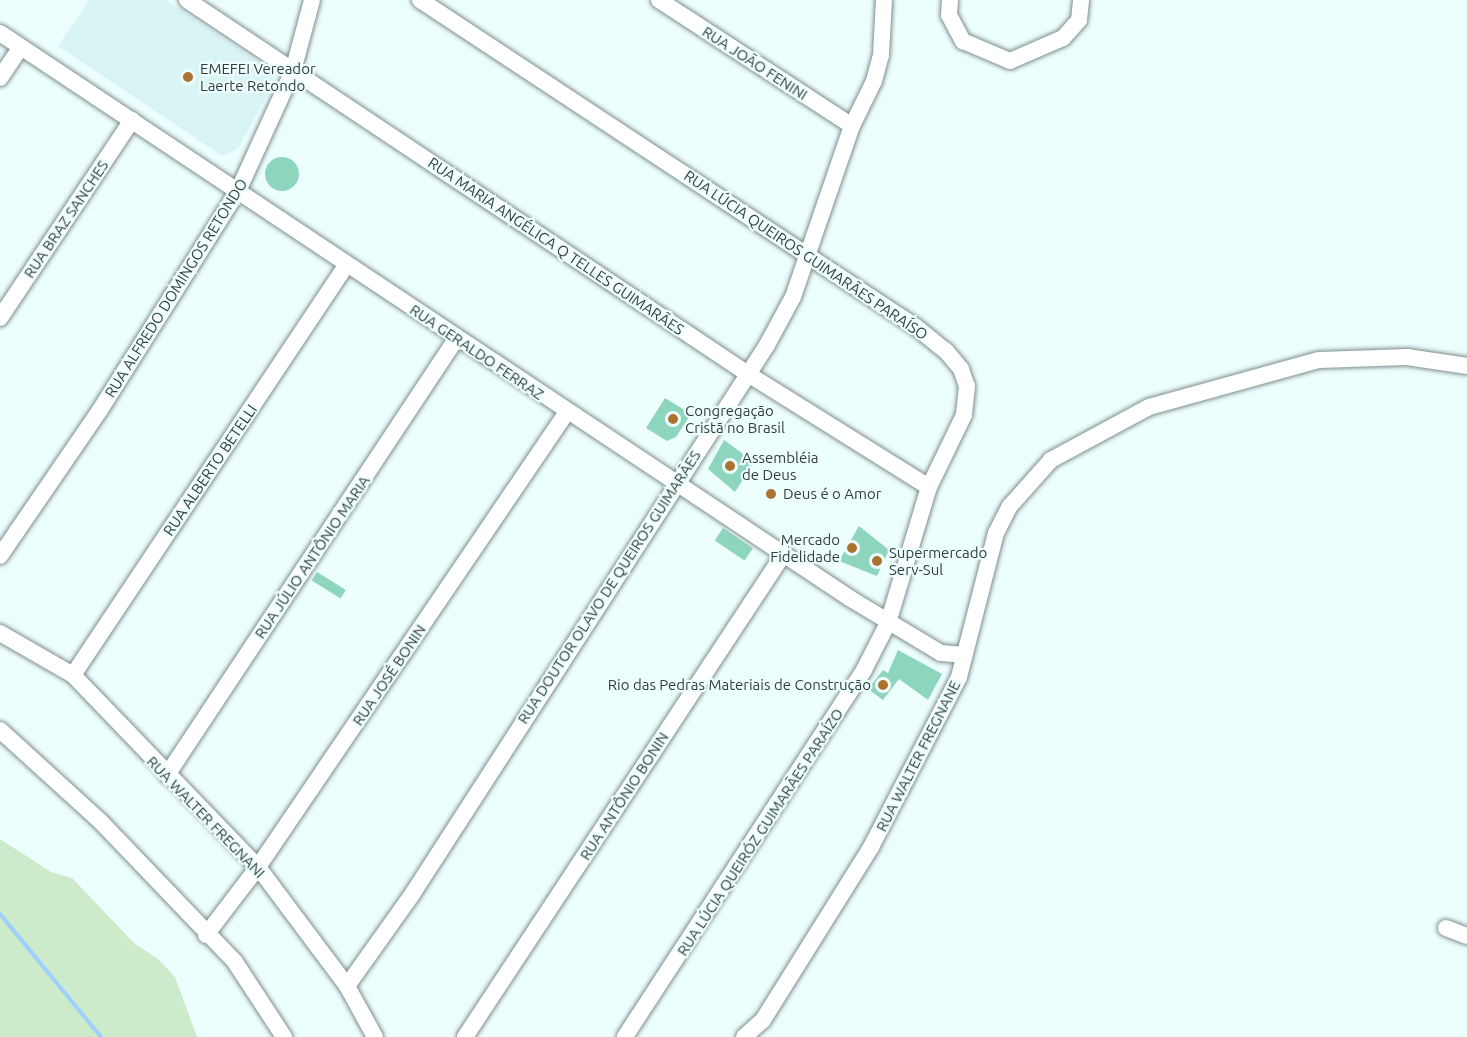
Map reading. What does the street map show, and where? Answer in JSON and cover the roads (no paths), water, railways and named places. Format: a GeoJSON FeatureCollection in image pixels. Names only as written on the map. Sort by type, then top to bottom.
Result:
{"type":"FeatureCollection","features":[{"type":"Feature","properties":{"kind":"street","name":"RUA MARIA ANGÉLICA Q TELLES GUIMARÃES"},"geometry":{"type":"LineString","coordinates":[[187,0],[748,374],[929,487]]}},
{"type":"Feature","properties":{"kind":"street","name":"RUA ALFREDO DOMINGOS RETONDO"},"geometry":{"type":"LineString","coordinates":[[0,556],[100,410],[238,191],[293,71],[312,0]]}},
{"type":"Feature","properties":{"kind":"street","name":"RUA LÚCIA QUEIROS GUIMARÃES PARAÍSO"},"geometry":{"type":"LineString","coordinates":[[420,0],[916,327],[962,369],[967,386],[964,415],[929,487],[888,623]]}},
{"type":"Feature","properties":{"kind":"street","name":"RUA JOÃO FENINI"},"geometry":{"type":"LineString","coordinates":[[659,0],[852,126]]}},
{"type":"Feature","properties":{"kind":"street","name":"RUA DOUTOR OLAVO DE QUEIROS GUIMARÃES"},"geometry":{"type":"LineString","coordinates":[[347,986],[413,893],[676,481],[748,374],[793,297],[852,126],[881,55],[884,0]]}},
{"type":"Feature","properties":{"kind":"street"},"geometry":{"type":"LineString","coordinates":[[950,0],[949,15],[963,41],[1010,61],[1063,38],[1079,20],[1081,0]]}},
{"type":"Feature","properties":{"kind":"street","name":"RUA GERALDO FERRAZ"},"geometry":{"type":"LineString","coordinates":[[0,33],[456,339],[676,481],[783,555],[888,623],[941,653],[962,655]]}},
{"type":"Feature","properties":{"kind":"street"},"geometry":{"type":"LineString","coordinates":[[0,78],[21,47]]}},
{"type":"Feature","properties":{"kind":"street","name":"RUA BRAZ SANCHES"},"geometry":{"type":"LineString","coordinates":[[0,318],[132,120]]}},
{"type":"Feature","properties":{"kind":"street","name":"RUA ALBERTO BETELLI"},"geometry":{"type":"LineString","coordinates":[[74,675],[346,265]]}},
{"type":"Feature","properties":{"kind":"street","name":"RUA JÚLIO ANTÔNIO MARIA"},"geometry":{"type":"LineString","coordinates":[[167,775],[456,339]]}},
{"type":"Feature","properties":{"kind":"street","name":"RUA WALTER FREGNANE"},"geometry":{"type":"LineString","coordinates":[[744,1037],[763,1020],[871,847],[959,677],[962,655],[987,555],[1010,506],[1051,460],[1115,422],[1253,375],[1319,360],[1407,357],[1467,366]]}},
{"type":"Feature","properties":{"kind":"street","name":"RUA JOSÉ BONIN"},"geometry":{"type":"LineString","coordinates":[[206,935],[258,867],[567,412]]}},
{"type":"Feature","properties":{"kind":"street","name":"RUA ANTÔNIO BONIN"},"geometry":{"type":"LineString","coordinates":[[465,1037],[783,555]]}},
{"type":"Feature","properties":{"kind":"street","name":"RUA LÚCIA QUEIRÓZ GUIMARÃES PARAÍZO"},"geometry":{"type":"LineString","coordinates":[[624,1037],[848,699],[888,623]]}},
{"type":"Feature","properties":{"kind":"street","name":"RUA WALTER FREGNANI"},"geometry":{"type":"LineString","coordinates":[[0,633],[74,675],[167,775],[258,867],[347,986],[375,1037]]}},
{"type":"Feature","properties":{"kind":"street"},"geometry":{"type":"LineString","coordinates":[[0,730],[100,821],[206,935],[235,962],[284,1037]]}},
{"type":"Feature","properties":{"kind":"street"},"geometry":{"type":"LineString","coordinates":[[1446,928],[1467,936]]}},
{"type":"Feature","properties":{"kind":"waterway"},"geometry":{"type":"LineString","coordinates":[[0,914],[101,1037]]}},
{"type":"Feature","properties":{"kind":"place","name":"EMEFEI Vereador Laerte Retondo"},"geometry":{"type":"Point","coordinates":[188,77]}},
{"type":"Feature","properties":{"kind":"place","name":"Congregação Cristã no Brasil"},"geometry":{"type":"Point","coordinates":[673,419]}},
{"type":"Feature","properties":{"kind":"place","name":"Assembléia de Deus"},"geometry":{"type":"Point","coordinates":[730,466]}},
{"type":"Feature","properties":{"kind":"place","name":"Deus é o Amor"},"geometry":{"type":"Point","coordinates":[771,494]}},
{"type":"Feature","properties":{"kind":"place","name":"Mercado Fidelidade"},"geometry":{"type":"Point","coordinates":[852,548]}},
{"type":"Feature","properties":{"kind":"place","name":"Supermercado Serv-Sul"},"geometry":{"type":"Point","coordinates":[877,561]}},
{"type":"Feature","properties":{"kind":"place","name":"Rio das Pedras Materiais de Construção"},"geometry":{"type":"Point","coordinates":[883,685]}}]}
